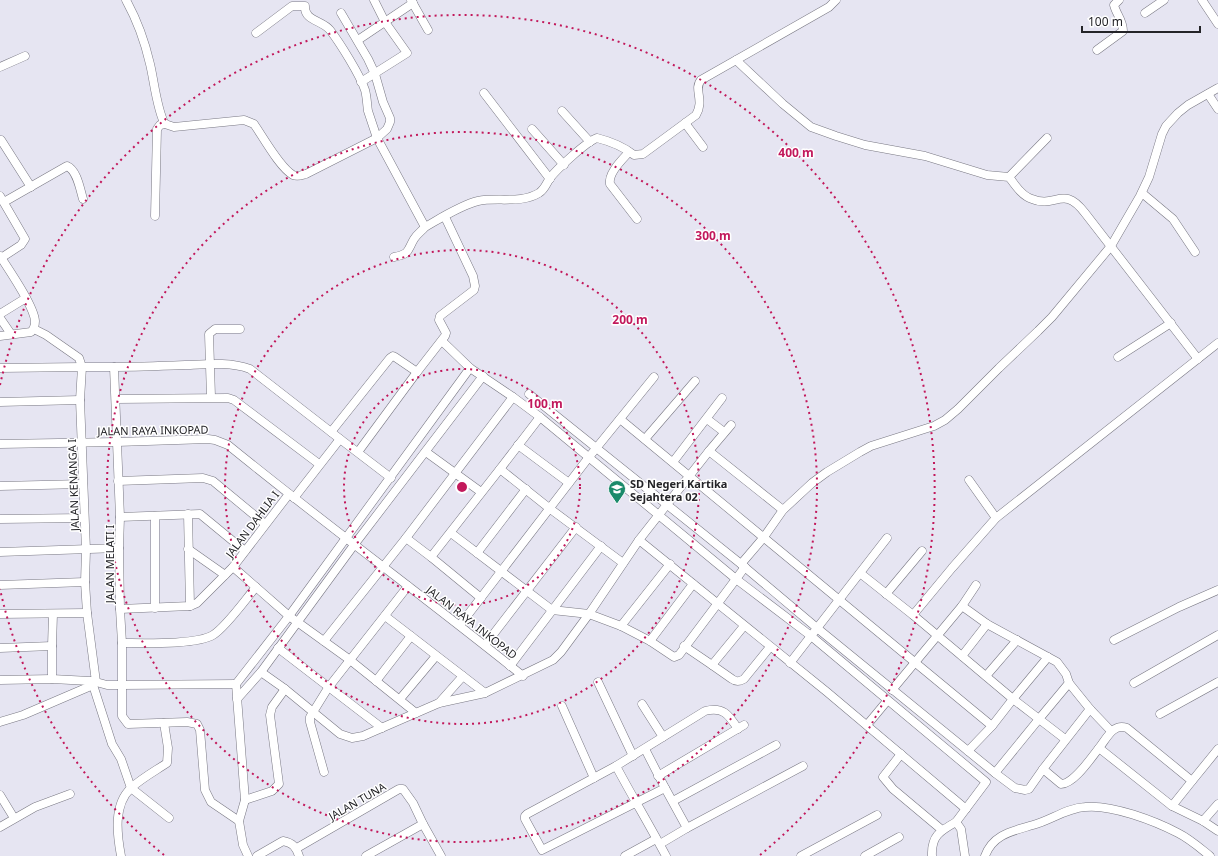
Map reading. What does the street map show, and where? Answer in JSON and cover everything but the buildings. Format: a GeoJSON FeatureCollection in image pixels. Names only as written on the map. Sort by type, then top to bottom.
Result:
{"type":"FeatureCollection","features":[{"type":"Feature","properties":{"kind":"street"},"geometry":{"type":"LineString","coordinates":[[126,0],[138,27],[148,56],[156,88],[160,113],[165,124]]}},
{"type":"Feature","properties":{"kind":"street"},"geometry":{"type":"LineString","coordinates":[[361,82],[407,53],[385,22],[374,0]]}},
{"type":"Feature","properties":{"kind":"street"},"geometry":{"type":"LineString","coordinates":[[394,257],[406,254],[410,250],[415,238],[425,227],[469,204],[489,199],[516,199],[538,193],[546,187],[550,178],[590,142],[597,138],[634,155],[643,154],[696,115],[700,109],[698,83],[701,80],[829,7],[836,0]]}},
{"type":"Feature","properties":{"kind":"street"},"geometry":{"type":"LineString","coordinates":[[1097,50],[1122,30],[1121,20],[1114,5],[1119,0]]}},
{"type":"Feature","properties":{"kind":"street"},"geometry":{"type":"LineString","coordinates":[[1145,13],[1164,0]]}},
{"type":"Feature","properties":{"kind":"street"},"geometry":{"type":"LineString","coordinates":[[1202,0],[1218,24]]}},
{"type":"Feature","properties":{"kind":"street"},"geometry":{"type":"LineString","coordinates":[[358,40],[385,22],[412,1],[428,30]]}},
{"type":"Feature","properties":{"kind":"street"},"geometry":{"type":"LineString","coordinates":[[256,33],[292,6],[305,6],[305,12],[309,17],[324,24],[331,31],[365,90],[369,112],[377,138],[425,227]]}},
{"type":"Feature","properties":{"kind":"street"},"geometry":{"type":"LineString","coordinates":[[155,216],[157,129],[160,125],[165,124],[174,127],[248,120],[254,124],[280,163],[296,176],[306,174],[377,138],[387,129],[390,118],[383,102],[375,74],[363,48],[341,13]]}},
{"type":"Feature","properties":{"kind":"street"},"geometry":{"type":"LineString","coordinates":[[0,67],[25,56]]}},
{"type":"Feature","properties":{"kind":"street"},"geometry":{"type":"LineString","coordinates":[[736,60],[778,100],[811,127],[865,145],[924,156],[987,175],[1009,178],[1030,199],[1044,201],[1069,198],[1074,201],[1079,205],[1198,359]]}},
{"type":"Feature","properties":{"kind":"street"},"geometry":{"type":"LineString","coordinates":[[450,533],[552,610],[589,614],[621,626],[650,641],[674,657],[679,655],[684,646],[741,571],[783,510],[812,483],[847,459],[871,446],[920,432],[945,420],[969,399],[1052,317],[1111,246],[1142,193],[1166,126],[1188,105],[1218,88]]}},
{"type":"Feature","properties":{"kind":"street"},"geometry":{"type":"LineString","coordinates":[[484,93],[550,178]]}},
{"type":"Feature","properties":{"kind":"street"},"geometry":{"type":"LineString","coordinates":[[1208,94],[1218,109]]}},
{"type":"Feature","properties":{"kind":"street"},"geometry":{"type":"LineString","coordinates":[[562,111],[590,142]]}},
{"type":"Feature","properties":{"kind":"street"},"geometry":{"type":"LineString","coordinates":[[685,123],[703,147]]}},
{"type":"Feature","properties":{"kind":"street"},"geometry":{"type":"LineString","coordinates":[[532,129],[564,165]]}},
{"type":"Feature","properties":{"kind":"street"},"geometry":{"type":"LineString","coordinates":[[1009,178],[1047,138]]}},
{"type":"Feature","properties":{"kind":"street"},"geometry":{"type":"LineString","coordinates":[[0,140],[31,187]]}},
{"type":"Feature","properties":{"kind":"street"},"geometry":{"type":"LineString","coordinates":[[629,152],[609,179],[613,188],[637,219]]}},
{"type":"Feature","properties":{"kind":"street"},"geometry":{"type":"LineString","coordinates":[[0,336],[27,334],[31,332],[34,329],[35,318],[26,298],[0,257],[21,244],[25,238],[2,199],[31,187],[66,166],[69,166],[84,199]]}},
{"type":"Feature","properties":{"kind":"street"},"geometry":{"type":"LineString","coordinates":[[1142,193],[1173,219],[1195,252]]}},
{"type":"Feature","properties":{"kind":"street"},"geometry":{"type":"LineString","coordinates":[[358,452],[417,372],[442,341],[446,333],[439,318],[471,294],[474,290],[475,286],[473,276],[445,216]]}},
{"type":"Feature","properties":{"kind":"street"},"geometry":{"type":"LineString","coordinates":[[0,314],[26,298]]}},
{"type":"Feature","properties":{"kind":"street"},"geometry":{"type":"LineString","coordinates":[[0,318],[11,334]]}},
{"type":"Feature","properties":{"kind":"street"},"geometry":{"type":"LineString","coordinates":[[1118,357],[1171,323]]}},
{"type":"Feature","properties":{"kind":"street"},"geometry":{"type":"LineString","coordinates":[[34,329],[46,335],[79,358],[82,367]]}},
{"type":"Feature","properties":{"kind":"street"},"geometry":{"type":"LineString","coordinates":[[211,397],[211,331],[215,329],[240,329]]}},
{"type":"Feature","properties":{"kind":"street"},"geometry":{"type":"LineString","coordinates":[[442,341],[470,368],[540,416],[589,457],[662,510],[741,571],[811,636],[986,782],[956,822],[942,830],[937,835],[933,842],[932,856]]}},
{"type":"Feature","properties":{"kind":"street"},"geometry":{"type":"LineString","coordinates":[[913,615],[996,518],[1218,343]]}},
{"type":"Feature","properties":{"kind":"street"},"geometry":{"type":"LineString","coordinates":[[331,432],[390,358],[393,356],[417,372]]}},
{"type":"Feature","properties":{"kind":"street"},"geometry":{"type":"LineString","coordinates":[[0,368],[210,364],[238,365],[250,369],[391,478]]}},
{"type":"Feature","properties":{"kind":"street","name":"JALAN KENANGA I"},"geometry":{"type":"LineString","coordinates":[[82,367],[80,400],[83,443],[86,550],[85,582],[94,684]]}},
{"type":"Feature","properties":{"kind":"street","name":"JALAN MELATI I"},"geometry":{"type":"LineString","coordinates":[[114,367],[120,517],[119,548],[122,685]]}},
{"type":"Feature","properties":{"kind":"street"},"geometry":{"type":"LineString","coordinates":[[248,856],[243,844],[239,821],[245,800],[236,684],[289,616],[470,368]]}},
{"type":"Feature","properties":{"kind":"street"},"geometry":{"type":"LineString","coordinates":[[237,699],[261,672],[354,545],[483,376]]}},
{"type":"Feature","properties":{"kind":"street"},"geometry":{"type":"LineString","coordinates":[[460,625],[589,457],[654,377]]}},
{"type":"Feature","properties":{"kind":"street"},"geometry":{"type":"LineString","coordinates":[[644,439],[695,381]]}},
{"type":"Feature","properties":{"kind":"street"},"geometry":{"type":"LineString","coordinates":[[529,394],[597,448],[662,510],[817,628],[995,773],[1016,788],[1025,790],[1029,789],[1065,739],[1090,708]]}},
{"type":"Feature","properties":{"kind":"street"},"geometry":{"type":"LineString","coordinates":[[324,641],[406,538],[513,397]]}},
{"type":"Feature","properties":{"kind":"street"},"geometry":{"type":"LineString","coordinates":[[116,399],[228,398],[234,400],[319,464]]}},
{"type":"Feature","properties":{"kind":"street"},"geometry":{"type":"LineString","coordinates":[[673,462],[722,398]]}},
{"type":"Feature","properties":{"kind":"street"},"geometry":{"type":"LineString","coordinates":[[0,402],[80,400]]}},
{"type":"Feature","properties":{"kind":"street"},"geometry":{"type":"LineString","coordinates":[[431,558],[540,416]]}},
{"type":"Feature","properties":{"kind":"street"},"geometry":{"type":"LineString","coordinates":[[707,418],[724,432]]}},
{"type":"Feature","properties":{"kind":"street"},"geometry":{"type":"LineString","coordinates":[[620,419],[992,726]]}},
{"type":"Feature","properties":{"kind":"street"},"geometry":{"type":"LineString","coordinates":[[261,672],[285,689],[334,730],[347,738],[358,738],[439,703],[485,693],[545,665],[557,657],[589,614],[639,540],[731,425]]}},
{"type":"Feature","properties":{"kind":"street","name":"JALAN RAYA INKOPAD"},"geometry":{"type":"LineString","coordinates":[[0,444],[208,439],[222,442],[228,445],[354,545],[460,625],[523,676]]}},
{"type":"Feature","properties":{"kind":"street","name":"JALAN DAHLIA I"},"geometry":{"type":"LineString","coordinates":[[233,567],[265,524],[340,439]]}},
{"type":"Feature","properties":{"kind":"street"},"geometry":{"type":"LineString","coordinates":[[518,445],[569,483]]}},
{"type":"Feature","properties":{"kind":"street"},"geometry":{"type":"LineString","coordinates":[[709,451],[783,510]]}},
{"type":"Feature","properties":{"kind":"street"},"geometry":{"type":"LineString","coordinates":[[426,452],[481,492]]}},
{"type":"Feature","properties":{"kind":"street"},"geometry":{"type":"LineString","coordinates":[[500,469],[623,563]]}},
{"type":"Feature","properties":{"kind":"street"},"geometry":{"type":"LineString","coordinates":[[118,481],[208,479],[213,481],[265,524]]}},
{"type":"Feature","properties":{"kind":"street"},"geometry":{"type":"LineString","coordinates":[[969,480],[996,518]]}},
{"type":"Feature","properties":{"kind":"street"},"geometry":{"type":"LineString","coordinates":[[0,486],[83,484]]}},
{"type":"Feature","properties":{"kind":"street"},"geometry":{"type":"LineString","coordinates":[[477,553],[526,489]]}},
{"type":"Feature","properties":{"kind":"street"},"geometry":{"type":"LineString","coordinates":[[188,514],[190,606]]}},
{"type":"Feature","properties":{"kind":"street"},"geometry":{"type":"LineString","coordinates":[[120,517],[200,514],[245,551]]}},
{"type":"Feature","properties":{"kind":"street"},"geometry":{"type":"LineString","coordinates":[[154,608],[155,516]]}},
{"type":"Feature","properties":{"kind":"street"},"geometry":{"type":"LineString","coordinates":[[0,519],[84,518]]}},
{"type":"Feature","properties":{"kind":"street"},"geometry":{"type":"LineString","coordinates":[[485,646],[576,527]]}},
{"type":"Feature","properties":{"kind":"street"},"geometry":{"type":"LineString","coordinates":[[406,538],[481,598]]}},
{"type":"Feature","properties":{"kind":"street"},"geometry":{"type":"LineString","coordinates":[[790,663],[887,538]]}},
{"type":"Feature","properties":{"kind":"street"},"geometry":{"type":"LineString","coordinates":[[639,540],[867,725],[966,809]]}},
{"type":"Feature","properties":{"kind":"street"},"geometry":{"type":"LineString","coordinates":[[510,666],[601,546]]}},
{"type":"Feature","properties":{"kind":"street"},"geometry":{"type":"LineString","coordinates":[[0,552],[119,548]]}},
{"type":"Feature","properties":{"kind":"street"},"geometry":{"type":"LineString","coordinates":[[188,549],[225,575]]}},
{"type":"Feature","properties":{"kind":"street"},"geometry":{"type":"LineString","coordinates":[[886,594],[922,551]]}},
{"type":"Feature","properties":{"kind":"street"},"geometry":{"type":"LineString","coordinates":[[621,626],[670,564]]}},
{"type":"Feature","properties":{"kind":"street"},"geometry":{"type":"LineString","coordinates":[[120,610],[190,606],[200,602],[233,567],[289,616],[298,621],[350,660],[416,713]]}},
{"type":"Feature","properties":{"kind":"street"},"geometry":{"type":"LineString","coordinates":[[860,573],[913,615],[1013,699],[1065,739]]}},
{"type":"Feature","properties":{"kind":"street"},"geometry":{"type":"LineString","coordinates":[[0,585],[85,582]]}},
{"type":"Feature","properties":{"kind":"street"},"geometry":{"type":"LineString","coordinates":[[650,641],[693,584]]}},
{"type":"Feature","properties":{"kind":"street"},"geometry":{"type":"LineString","coordinates":[[892,690],[962,606],[976,585]]}},
{"type":"Feature","properties":{"kind":"street"},"geometry":{"type":"LineString","coordinates":[[324,772],[310,722],[312,713],[328,688],[408,586]]}},
{"type":"Feature","properties":{"kind":"street"},"geometry":{"type":"LineString","coordinates":[[122,643],[190,641],[206,639],[217,632],[256,587]]}},
{"type":"Feature","properties":{"kind":"street"},"geometry":{"type":"LineString","coordinates":[[1114,640],[1179,607],[1218,590]]}},
{"type":"Feature","properties":{"kind":"street"},"geometry":{"type":"LineString","coordinates":[[962,606],[987,624],[1048,657],[1059,665],[1066,674],[1069,683],[1111,731]]}},
{"type":"Feature","properties":{"kind":"street"},"geometry":{"type":"LineString","coordinates":[[0,614],[87,613]]}},
{"type":"Feature","properties":{"kind":"street"},"geometry":{"type":"LineString","coordinates":[[52,679],[53,614]]}},
{"type":"Feature","properties":{"kind":"street"},"geometry":{"type":"LineString","coordinates":[[385,616],[485,693]]}},
{"type":"Feature","properties":{"kind":"street"},"geometry":{"type":"LineString","coordinates":[[962,656],[987,624]]}},
{"type":"Feature","properties":{"kind":"street"},"geometry":{"type":"LineString","coordinates":[[712,665],[744,626]]}},
{"type":"Feature","properties":{"kind":"street"},"geometry":{"type":"LineString","coordinates":[[1134,683],[1218,635]]}},
{"type":"Feature","properties":{"kind":"street"},"geometry":{"type":"LineString","coordinates":[[376,681],[411,636]]}},
{"type":"Feature","properties":{"kind":"street"},"geometry":{"type":"LineString","coordinates":[[986,676],[1017,640]]}},
{"type":"Feature","properties":{"kind":"street"},"geometry":{"type":"LineString","coordinates":[[0,648],[52,646]]}},
{"type":"Feature","properties":{"kind":"street"},"geometry":{"type":"LineString","coordinates":[[684,646],[735,681],[741,681],[744,679],[770,647]]}},
{"type":"Feature","properties":{"kind":"street"},"geometry":{"type":"LineString","coordinates":[[278,648],[328,688],[382,728]]}},
{"type":"Feature","properties":{"kind":"street"},"geometry":{"type":"LineString","coordinates":[[400,699],[436,656]]}},
{"type":"Feature","properties":{"kind":"street"},"geometry":{"type":"LineString","coordinates":[[968,751],[992,726],[1048,657]]}},
{"type":"Feature","properties":{"kind":"street"},"geometry":{"type":"LineString","coordinates":[[439,703],[463,676]]}},
{"type":"Feature","properties":{"kind":"street"},"geometry":{"type":"LineString","coordinates":[[0,680],[90,680],[94,684],[112,744],[121,759],[131,788],[170,818]]}},
{"type":"Feature","properties":{"kind":"street"},"geometry":{"type":"LineString","coordinates":[[598,682],[633,756]]}},
{"type":"Feature","properties":{"kind":"street"},"geometry":{"type":"LineString","coordinates":[[1160,714],[1218,682]]}},
{"type":"Feature","properties":{"kind":"street"},"geometry":{"type":"LineString","coordinates":[[995,773],[1069,683]]}},
{"type":"Feature","properties":{"kind":"street"},"geometry":{"type":"LineString","coordinates":[[0,722],[23,715],[94,684],[236,684]]}},
{"type":"Feature","properties":{"kind":"street"},"geometry":{"type":"LineString","coordinates":[[122,685],[122,716],[126,723],[187,722],[197,724],[200,730],[205,790],[208,798],[211,802],[239,821]]}},
{"type":"Feature","properties":{"kind":"street"},"geometry":{"type":"LineString","coordinates":[[245,800],[272,791],[279,784],[270,715],[272,707],[285,689]]}},
{"type":"Feature","properties":{"kind":"street"},"geometry":{"type":"LineString","coordinates":[[867,725],[888,701]]}},
{"type":"Feature","properties":{"kind":"street"},"geometry":{"type":"LineString","coordinates":[[642,704],[663,737]]}},
{"type":"Feature","properties":{"kind":"street"},"geometry":{"type":"LineString","coordinates":[[562,706],[594,778]]}},
{"type":"Feature","properties":{"kind":"street"},"geometry":{"type":"LineString","coordinates":[[658,776],[741,727],[717,708],[706,711],[616,766],[525,816],[543,853],[664,788]]}},
{"type":"Feature","properties":{"kind":"street"},"geometry":{"type":"LineString","coordinates":[[121,856],[118,835],[119,811],[125,796],[131,788],[167,763],[168,748],[164,723]]}},
{"type":"Feature","properties":{"kind":"street"},"geometry":{"type":"LineString","coordinates":[[1043,769],[1061,784],[1067,784],[1074,778],[1099,748],[1111,731],[1122,726],[1127,728],[1192,781]]}},
{"type":"Feature","properties":{"kind":"street"},"geometry":{"type":"LineString","coordinates":[[672,801],[776,745]]}},
{"type":"Feature","properties":{"kind":"street"},"geometry":{"type":"LineString","coordinates":[[1099,748],[1172,806],[1203,821],[1218,831]]}},
{"type":"Feature","properties":{"kind":"street"},"geometry":{"type":"LineString","coordinates":[[645,749],[664,788],[687,828]]}},
{"type":"Feature","properties":{"kind":"street"},"geometry":{"type":"LineString","coordinates":[[1172,806],[1218,749]]}},
{"type":"Feature","properties":{"kind":"street"},"geometry":{"type":"LineString","coordinates":[[901,754],[883,777],[893,790],[942,830]]}},
{"type":"Feature","properties":{"kind":"street"},"geometry":{"type":"LineString","coordinates":[[616,766],[666,856]]}},
{"type":"Feature","properties":{"kind":"street"},"geometry":{"type":"LineString","coordinates":[[625,856],[687,828],[803,766]]}},
{"type":"Feature","properties":{"kind":"street","name":"JALAN TUNA"},"geometry":{"type":"LineString","coordinates":[[298,852],[399,789],[403,789],[409,796],[441,856]]}},
{"type":"Feature","properties":{"kind":"street"},"geometry":{"type":"LineString","coordinates":[[0,827],[40,805],[70,794]]}},
{"type":"Feature","properties":{"kind":"street"},"geometry":{"type":"LineString","coordinates":[[0,795],[14,818]]}},
{"type":"Feature","properties":{"kind":"street"},"geometry":{"type":"LineString","coordinates":[[1203,821],[1218,804]]}},
{"type":"Feature","properties":{"kind":"street"},"geometry":{"type":"LineString","coordinates":[[985,856],[990,845],[1003,834],[1035,825],[1069,810],[1085,806],[1119,810],[1168,828],[1189,840],[1210,856]]}},
{"type":"Feature","properties":{"kind":"street"},"geometry":{"type":"LineString","coordinates":[[801,856],[877,815]]}},
{"type":"Feature","properties":{"kind":"street"},"geometry":{"type":"LineString","coordinates":[[956,822],[961,829],[966,856]]}},
{"type":"Feature","properties":{"kind":"street"},"geometry":{"type":"LineString","coordinates":[[366,856],[423,824]]}},
{"type":"Feature","properties":{"kind":"street"},"geometry":{"type":"LineString","coordinates":[[865,856],[899,837]]}},
{"type":"Feature","properties":{"kind":"street"},"geometry":{"type":"LineString","coordinates":[[257,856],[283,841],[288,842],[298,852]]}},
{"type":"Feature","properties":{"kind":"place","name":"SD Negeri Kartika Sejahtera 02"},"geometry":{"type":"Point","coordinates":[617,504]}}]}
